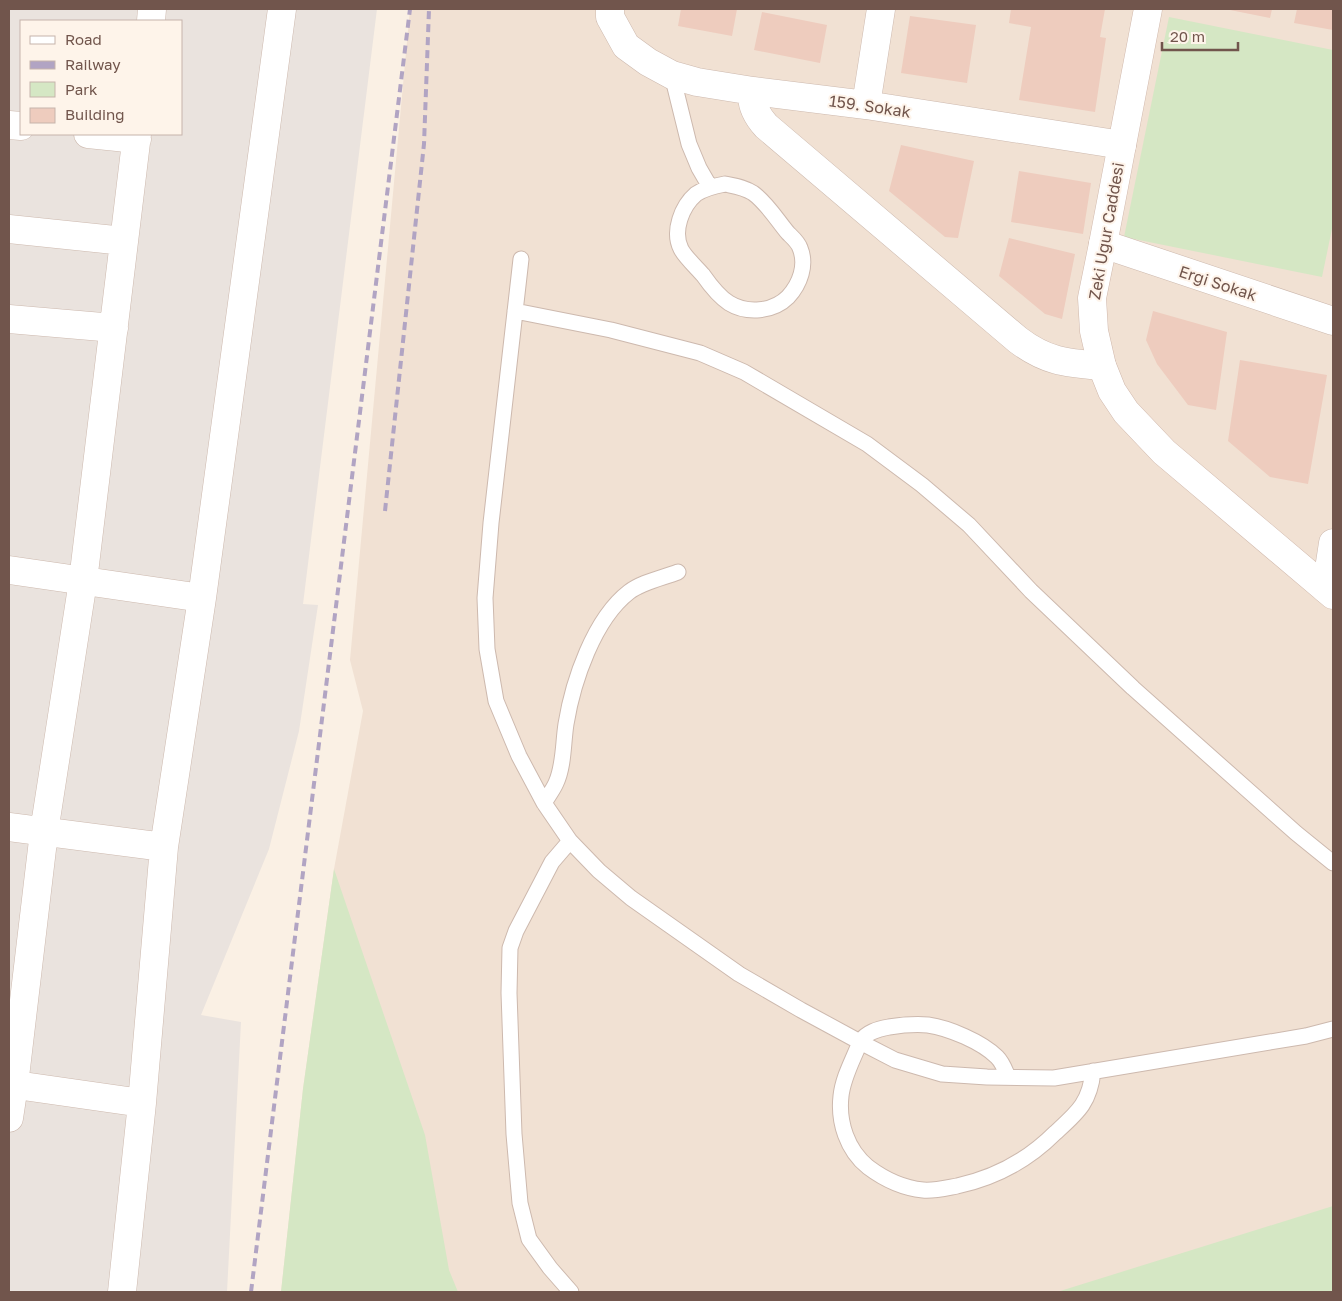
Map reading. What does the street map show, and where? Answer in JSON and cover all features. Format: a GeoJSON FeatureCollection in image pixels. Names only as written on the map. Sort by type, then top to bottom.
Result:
{"type":"FeatureCollection","features":[{"type":"Feature","properties":{"kind":"street"},"geometry":{"type":"LineString","coordinates":[[122,1292],[142,1103],[164,847],[202,598],[282,9]]}},
{"type":"Feature","properties":{"kind":"street","name":"159. Sokak"},"geometry":{"type":"LineString","coordinates":[[610,9],[610,17],[626,46],[648,62],[672,75],[697,82],[866,105],[1122,145]]}},
{"type":"Feature","properties":{"kind":"street"},"geometry":{"type":"LineString","coordinates":[[866,105],[881,9]]}},
{"type":"Feature","properties":{"kind":"street","name":"Zeki Uğur Caddesi"},"geometry":{"type":"LineString","coordinates":[[1148,9],[1092,298],[1094,331],[1102,366],[1112,391],[1126,412],[1164,452],[1330,592]]}},
{"type":"Feature","properties":{"kind":"street"},"geometry":{"type":"LineString","coordinates":[[754,91],[752,96],[756,111],[766,126],[1028,348],[1052,359],[1102,366]]}},
{"type":"Feature","properties":{"kind":"street"},"geometry":{"type":"LineString","coordinates":[[9,1118],[44,832],[83,581],[137,136],[112,135]]}},
{"type":"Feature","properties":{"kind":"street"},"geometry":{"type":"LineString","coordinates":[[9,229],[124,241]]}},
{"type":"Feature","properties":{"kind":"street","name":"Ergi Sokak"},"geometry":{"type":"LineString","coordinates":[[1103,244],[1333,321]]}},
{"type":"Feature","properties":{"kind":"street"},"geometry":{"type":"LineString","coordinates":[[9,319],[114,328]]}},
{"type":"Feature","properties":{"kind":"street"},"geometry":{"type":"LineString","coordinates":[[1330,592],[1333,543]]}},
{"type":"Feature","properties":{"kind":"street"},"geometry":{"type":"LineString","coordinates":[[9,570],[202,598]]}},
{"type":"Feature","properties":{"kind":"street"},"geometry":{"type":"LineString","coordinates":[[9,827],[164,847]]}},
{"type":"Feature","properties":{"kind":"street"},"geometry":{"type":"LineString","coordinates":[[12,1084],[142,1103]]}},
{"type":"Feature","properties":{"kind":"lane"},"geometry":{"type":"LineString","coordinates":[[672,75],[689,144],[699,168],[710,187]]}},
{"type":"Feature","properties":{"kind":"lane"},"geometry":{"type":"LineString","coordinates":[[724,184],[739,186],[753,193],[764,203],[800,247],[803,261],[801,276],[794,290],[784,301],[771,308],[756,311],[741,309],[728,302],[716,292],[680,249],[678,234],[680,219],[686,205],[696,194],[710,187],[724,184]]}},
{"type":"Feature","properties":{"kind":"lane"},"geometry":{"type":"LineString","coordinates":[[521,259],[491,523],[485,598],[487,649],[496,701],[519,756],[544,803],[570,841],[599,871],[631,898],[740,974],[801,1010],[896,1060],[942,1074],[1054,1078],[1306,1036],[1333,1029]]}},
{"type":"Feature","properties":{"kind":"lane"},"geometry":{"type":"LineString","coordinates":[[515,311],[611,330],[700,353],[744,372],[868,444],[922,485],[969,525],[1031,591],[1133,688],[1296,833],[1333,863]]}},
{"type":"Feature","properties":{"kind":"lane"},"geometry":{"type":"LineString","coordinates":[[544,803],[556,783],[561,765],[572,694],[586,654],[602,624],[618,602],[630,591],[651,581],[678,572]]}},
{"type":"Feature","properties":{"kind":"lane"},"geometry":{"type":"LineString","coordinates":[[570,841],[552,862],[516,931],[510,948],[509,993],[514,1134],[520,1203],[529,1239],[550,1268],[571,1292]]}},
{"type":"Feature","properties":{"kind":"lane"},"geometry":{"type":"LineString","coordinates":[[1008,1077],[1005,1068],[992,1053],[964,1037],[935,1027],[915,1025],[874,1031],[862,1038],[847,1073],[840,1109],[846,1138],[863,1163],[890,1181],[924,1190],[967,1184],[992,1175],[1027,1157],[1045,1143],[1080,1109],[1092,1084],[1093,1071]]}},
{"type":"Feature","properties":{"kind":"shaded area"},"geometry":{"type":"Polygon","coordinates":[[[9,9],[377,9],[303,604],[318,605],[299,731],[269,849],[201,1015],[241,1022],[227,1292],[9,1292],[9,9]]]}},
{"type":"Feature","properties":{"kind":"shaded area"},"geometry":{"type":"Polygon","coordinates":[[[410,9],[1333,9],[1333,1292],[281,1292],[303,1089],[334,869],[363,711],[350,660],[410,9]]]}},
{"type":"Feature","properties":{"kind":"green space"},"geometry":{"type":"Polygon","coordinates":[[[1169,17],[1333,50],[1333,224],[1322,277],[1124,237],[1169,17]]]}},
{"type":"Feature","properties":{"kind":"green space"},"geometry":{"type":"Polygon","coordinates":[[[334,869],[425,1135],[449,1270],[458,1292],[281,1292],[303,1089],[334,869]]]}},
{"type":"Feature","properties":{"kind":"green space"},"geometry":{"type":"Polygon","coordinates":[[[1333,1206],[1333,1292],[1057,1292],[1333,1206]]]}},
{"type":"Feature","properties":{"kind":"building"},"geometry":{"type":"Polygon","coordinates":[[[681,9],[737,9],[732,36],[678,26],[681,9]]]}},
{"type":"Feature","properties":{"kind":"building"},"geometry":{"type":"Polygon","coordinates":[[[1011,9],[1105,9],[1100,37],[1106,38],[1095,112],[1019,100],[1031,27],[1009,23],[1011,9]]]}},
{"type":"Feature","properties":{"kind":"building"},"geometry":{"type":"Polygon","coordinates":[[[1225,9],[1272,9],[1270,18],[1225,9]]]}},
{"type":"Feature","properties":{"kind":"building"},"geometry":{"type":"Polygon","coordinates":[[[1297,9],[1333,9],[1333,30],[1294,23],[1297,9]]]}},
{"type":"Feature","properties":{"kind":"building"},"geometry":{"type":"Polygon","coordinates":[[[762,12],[827,25],[820,63],[754,50],[762,12]]]}},
{"type":"Feature","properties":{"kind":"building"},"geometry":{"type":"Polygon","coordinates":[[[910,16],[976,25],[967,83],[901,73],[910,16]]]}},
{"type":"Feature","properties":{"kind":"building"},"geometry":{"type":"Polygon","coordinates":[[[901,145],[974,161],[958,238],[945,237],[889,191],[901,145]]]}},
{"type":"Feature","properties":{"kind":"building"},"geometry":{"type":"Polygon","coordinates":[[[1019,171],[1091,183],[1083,234],[1011,222],[1019,171]]]}},
{"type":"Feature","properties":{"kind":"building"},"geometry":{"type":"Polygon","coordinates":[[[1009,238],[1075,254],[1062,319],[1045,314],[999,276],[1009,238]]]}},
{"type":"Feature","properties":{"kind":"building"},"geometry":{"type":"Polygon","coordinates":[[[1153,311],[1227,332],[1216,410],[1188,405],[1157,364],[1146,340],[1153,311]]]}},
{"type":"Feature","properties":{"kind":"building"},"geometry":{"type":"Polygon","coordinates":[[[1240,360],[1327,375],[1308,484],[1270,477],[1228,441],[1240,360]]]}},
{"type":"Feature","properties":{"kind":"railway"},"geometry":{"type":"LineString","coordinates":[[251,1292],[410,9]]}},
{"type":"Feature","properties":{"kind":"railway"},"geometry":{"type":"LineString","coordinates":[[385,511],[424,144],[429,9]]}}]}
